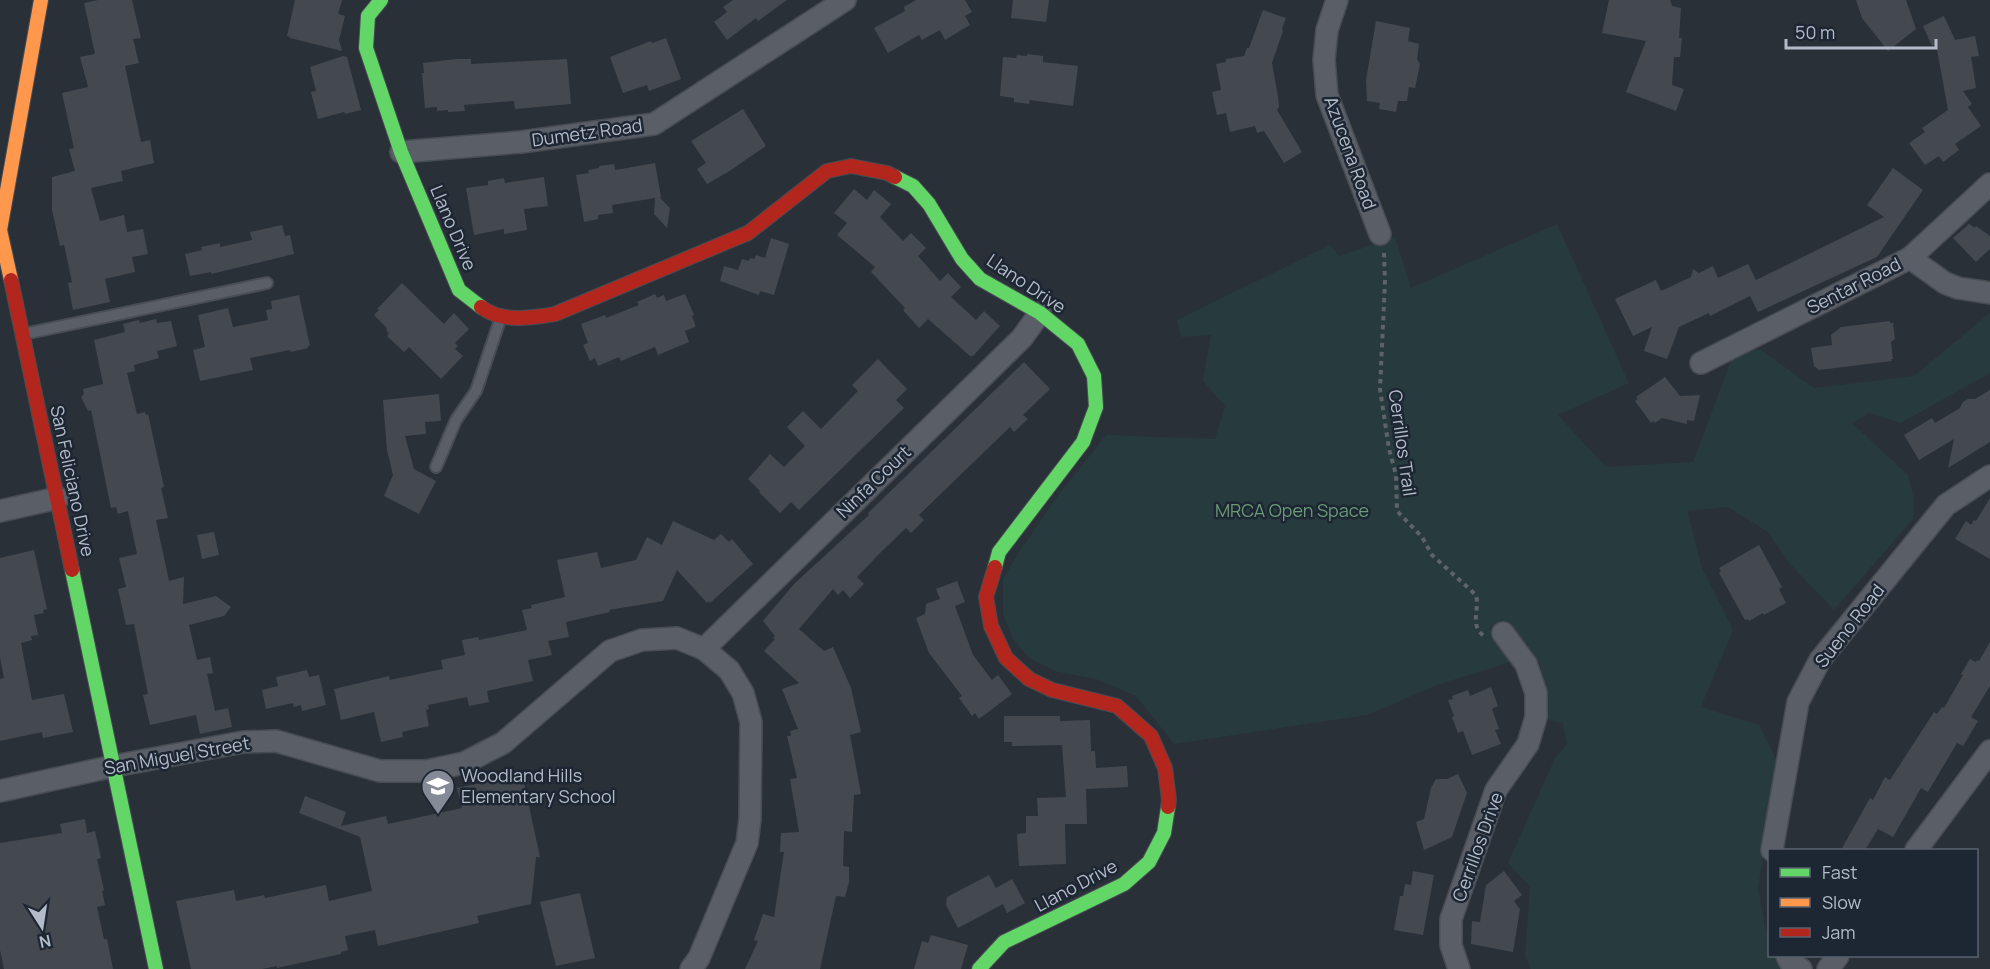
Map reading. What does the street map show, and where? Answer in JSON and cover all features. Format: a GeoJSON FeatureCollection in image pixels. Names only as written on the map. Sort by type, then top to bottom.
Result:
{"type":"FeatureCollection","features":[{"type":"Feature","properties":{"kind":"street","name":"San Feliciano Drive"},"geometry":{"type":"LineString","coordinates":[[41,0],[0,230],[156,969]]}},
{"type":"Feature","properties":{"kind":"street","name":"Llano Drive"},"geometry":{"type":"LineString","coordinates":[[381,0],[368,16],[366,48],[401,152],[459,290],[489,313],[525,319],[555,314],[748,233],[827,171],[851,166],[887,173],[914,186],[929,204],[962,259],[980,279],[1040,313],[1078,344],[1094,376],[1096,407],[1083,442],[999,552],[986,597],[991,626],[1006,658],[1029,679],[1052,690],[1118,706],[1151,736],[1165,768],[1169,800],[1164,833],[1149,862],[1124,884],[1004,942],[979,969]]}},
{"type":"Feature","properties":{"kind":"street","name":"Dumetz Road"},"geometry":{"type":"LineString","coordinates":[[401,152],[520,142],[654,124],[845,0]]}},
{"type":"Feature","properties":{"kind":"street","name":"Azucena Road"},"geometry":{"type":"LineString","coordinates":[[1337,0],[1327,30],[1324,60],[1327,94],[1380,234]]}},
{"type":"Feature","properties":{"kind":"street","name":"Sentar Road"},"geometry":{"type":"LineString","coordinates":[[1701,363],[1910,258],[1990,184]]}},
{"type":"Feature","properties":{"kind":"street"},"geometry":{"type":"LineString","coordinates":[[1910,258],[1946,283],[1958,288],[1990,293]]}},
{"type":"Feature","properties":{"kind":"street","name":"Ninfa Court"},"geometry":{"type":"LineString","coordinates":[[704,649],[1022,338],[1040,313]]}},
{"type":"Feature","properties":{"kind":"street","name":"Sueno Road"},"geometry":{"type":"LineString","coordinates":[[1772,849],[1798,702],[1820,660],[1946,505],[1990,476]]}},
{"type":"Feature","properties":{"kind":"street"},"geometry":{"type":"LineString","coordinates":[[0,511],[58,498]]}},
{"type":"Feature","properties":{"kind":"street","name":"Cerrillos Drive"},"geometry":{"type":"LineString","coordinates":[[1459,969],[1451,945],[1451,919],[1496,790],[1528,744],[1536,717],[1536,693],[1526,664],[1503,633]]}},
{"type":"Feature","properties":{"kind":"street","name":"San Miguel Street"},"geometry":{"type":"LineString","coordinates":[[0,791],[114,766],[243,742],[276,741],[380,771],[426,771],[464,763],[503,743],[610,651],[642,640],[677,638],[704,649],[729,670],[743,693],[751,722],[750,819],[747,843],[699,958],[691,969]]}},
{"type":"Feature","properties":{"kind":"street"},"geometry":{"type":"LineString","coordinates":[[1917,849],[1990,751]]}},
{"type":"Feature","properties":{"kind":"street"},"geometry":{"type":"LineString","coordinates":[[1788,957],[1790,962],[1801,969]]}},
{"type":"Feature","properties":{"kind":"street"},"geometry":{"type":"LineString","coordinates":[[1828,969],[1837,957]]}},
{"type":"Feature","properties":{"kind":"lane"},"geometry":{"type":"LineString","coordinates":[[21,334],[267,283]]}},
{"type":"Feature","properties":{"kind":"lane"},"geometry":{"type":"LineString","coordinates":[[436,467],[456,420],[476,390],[502,315]]}},
{"type":"Feature","properties":{"kind":"path","name":"Cerrillos Trail"},"geometry":{"type":"LineString","coordinates":[[1380,234],[1385,256],[1380,389],[1389,448],[1396,475],[1397,511],[1422,537],[1432,555],[1476,595],[1478,602],[1475,624],[1478,632],[1483,636],[1503,633]]}},
{"type":"Feature","properties":{"kind":"green space","name":"MRCA Open Space"},"geometry":{"type":"Polygon","coordinates":[[[1557,224],[1629,383],[1558,415],[1606,467],[1693,462],[1733,356],[1760,349],[1814,388],[1914,376],[1990,313],[1990,373],[1901,423],[1869,413],[1852,423],[1908,475],[1914,499],[1913,519],[1834,610],[1791,565],[1768,532],[1728,507],[1687,511],[1702,568],[1733,630],[1701,707],[1759,725],[1778,763],[1758,888],[1768,936],[1768,957],[1775,957],[1780,969],[1531,969],[1525,956],[1530,887],[1508,863],[1555,758],[1567,744],[1563,724],[1544,718],[1540,664],[1501,620],[1489,628],[1514,661],[1437,685],[1367,715],[1174,744],[1136,696],[1096,679],[1058,672],[1030,659],[1013,639],[1003,614],[1003,580],[1015,558],[1059,494],[1106,435],[1215,439],[1225,406],[1203,381],[1211,335],[1181,337],[1177,320],[1330,245],[1339,256],[1395,237],[1411,288],[1557,224]]]}},
{"type":"Feature","properties":{"kind":"building"},"geometry":{"type":"Polygon","coordinates":[[[98,0],[132,0],[141,38],[133,39],[139,63],[125,66],[141,142],[150,140],[154,163],[121,171],[123,181],[91,188],[100,221],[124,215],[127,232],[143,229],[148,254],[132,257],[135,272],[105,279],[110,302],[73,310],[68,283],[72,282],[64,245],[60,246],[52,210],[52,177],[75,171],[69,149],[74,148],[62,93],[88,87],[80,57],[95,54],[84,3],[98,0]]]}},
{"type":"Feature","properties":{"kind":"building"},"geometry":{"type":"Polygon","coordinates":[[[295,0],[342,0],[338,14],[345,16],[339,40],[342,51],[287,36],[295,0]]]}},
{"type":"Feature","properties":{"kind":"building"},"geometry":{"type":"Polygon","coordinates":[[[733,0],[787,0],[758,21],[756,18],[727,40],[714,22],[727,12],[723,7],[733,0]]]}},
{"type":"Feature","properties":{"kind":"building"},"geometry":{"type":"Polygon","coordinates":[[[916,0],[965,0],[972,12],[965,16],[970,25],[945,40],[940,30],[922,40],[919,35],[888,53],[874,28],[905,11],[904,7],[916,0]]]}},
{"type":"Feature","properties":{"kind":"building"},"geometry":{"type":"Polygon","coordinates":[[[1013,0],[1049,0],[1046,22],[1011,18],[1013,0]]]}},
{"type":"Feature","properties":{"kind":"building"},"geometry":{"type":"Polygon","coordinates":[[[1609,0],[1670,0],[1672,6],[1681,8],[1680,57],[1674,57],[1672,85],[1684,89],[1676,111],[1626,92],[1646,41],[1602,33],[1609,0]]]}},
{"type":"Feature","properties":{"kind":"building"},"geometry":{"type":"Polygon","coordinates":[[[1856,0],[1906,0],[1916,29],[1888,51],[1862,18],[1856,0]]]}},
{"type":"Feature","properties":{"kind":"building"},"geometry":{"type":"Polygon","coordinates":[[[1263,10],[1286,18],[1272,63],[1278,97],[1277,110],[1302,152],[1284,163],[1264,131],[1257,133],[1255,126],[1230,132],[1226,113],[1217,115],[1212,92],[1221,90],[1216,64],[1226,62],[1226,59],[1244,56],[1263,10]]]}},
{"type":"Feature","properties":{"kind":"building"},"geometry":{"type":"Polygon","coordinates":[[[1944,16],[1955,40],[1975,36],[1979,56],[1971,57],[1976,88],[1963,91],[1972,104],[1968,107],[1981,126],[1955,144],[1959,150],[1943,162],[1939,156],[1925,165],[1909,143],[1925,132],[1922,128],[1948,110],[1936,44],[1932,46],[1923,26],[1944,16]]]}},
{"type":"Feature","properties":{"kind":"building"},"geometry":{"type":"Polygon","coordinates":[[[1376,21],[1410,28],[1408,41],[1419,44],[1417,59],[1420,64],[1415,88],[1409,87],[1407,101],[1398,101],[1396,112],[1379,109],[1380,103],[1367,101],[1366,80],[1376,21]]]}},
{"type":"Feature","properties":{"kind":"building"},"geometry":{"type":"Polygon","coordinates":[[[666,38],[681,79],[649,91],[647,85],[623,93],[610,57],[651,41],[652,43],[666,38]]]}},
{"type":"Feature","properties":{"kind":"building"},"geometry":{"type":"Polygon","coordinates":[[[1027,54],[1043,56],[1043,62],[1078,66],[1073,106],[1030,100],[1029,104],[1014,102],[1014,98],[1000,96],[1003,57],[1016,58],[1017,55],[1027,56],[1027,54]]]}},
{"type":"Feature","properties":{"kind":"building"},"geometry":{"type":"Polygon","coordinates":[[[343,56],[347,57],[361,110],[318,119],[311,92],[316,91],[310,67],[343,56]]]}},
{"type":"Feature","properties":{"kind":"building"},"geometry":{"type":"Polygon","coordinates":[[[471,59],[471,64],[567,59],[571,104],[515,109],[514,101],[464,105],[465,111],[448,112],[448,110],[437,111],[437,107],[425,108],[423,63],[471,59]]]}},
{"type":"Feature","properties":{"kind":"building"},"geometry":{"type":"Polygon","coordinates":[[[743,109],[766,146],[707,184],[697,169],[706,163],[691,141],[743,109]]]}},
{"type":"Feature","properties":{"kind":"building"},"geometry":{"type":"Polygon","coordinates":[[[655,163],[660,198],[670,208],[667,228],[654,214],[655,198],[612,205],[613,213],[598,215],[598,219],[584,222],[576,175],[589,173],[588,170],[599,168],[599,166],[614,164],[615,170],[655,163]]]}},
{"type":"Feature","properties":{"kind":"building"},"geometry":{"type":"Polygon","coordinates":[[[1893,168],[1923,190],[1877,257],[1758,312],[1750,296],[1710,316],[1709,313],[1679,327],[1667,359],[1644,351],[1652,327],[1633,336],[1615,299],[1656,280],[1661,291],[1691,277],[1693,269],[1699,273],[1713,266],[1718,278],[1748,264],[1756,280],[1884,217],[1867,205],[1893,168]]]}},
{"type":"Feature","properties":{"kind":"building"},"geometry":{"type":"Polygon","coordinates":[[[544,177],[548,206],[524,209],[527,230],[504,234],[504,229],[474,235],[466,188],[488,185],[488,181],[504,178],[505,183],[544,177]]]}},
{"type":"Feature","properties":{"kind":"building"},"geometry":{"type":"Polygon","coordinates":[[[854,189],[867,200],[874,190],[891,204],[880,217],[903,241],[911,233],[926,248],[918,256],[940,281],[948,273],[961,287],[951,297],[976,320],[984,311],[1000,326],[973,356],[970,356],[928,319],[919,328],[903,310],[905,308],[871,272],[875,267],[837,235],[847,223],[834,213],[854,189]]]}},
{"type":"Feature","properties":{"kind":"building"},"geometry":{"type":"Polygon","coordinates":[[[1969,224],[1990,236],[1990,249],[1976,262],[1953,238],[1969,224]]]}},
{"type":"Feature","properties":{"kind":"building"},"geometry":{"type":"Polygon","coordinates":[[[282,225],[285,236],[290,235],[294,254],[211,274],[211,272],[190,276],[185,254],[202,250],[201,247],[220,243],[220,247],[252,240],[250,232],[282,225]]]}},
{"type":"Feature","properties":{"kind":"building"},"geometry":{"type":"Polygon","coordinates":[[[771,238],[789,244],[774,295],[760,291],[759,295],[720,281],[724,266],[738,270],[742,259],[749,261],[756,255],[765,258],[771,238]]]}},
{"type":"Feature","properties":{"kind":"building"},"geometry":{"type":"Polygon","coordinates":[[[402,283],[444,324],[454,313],[469,329],[455,343],[458,346],[455,349],[463,356],[441,379],[409,347],[404,352],[387,336],[389,333],[387,328],[374,315],[402,283]]]}},
{"type":"Feature","properties":{"kind":"building"},"geometry":{"type":"Polygon","coordinates":[[[655,294],[657,298],[664,295],[666,301],[685,294],[694,315],[692,316],[695,324],[695,327],[685,331],[689,342],[658,355],[655,347],[621,361],[619,357],[598,366],[595,358],[590,361],[583,345],[588,343],[581,324],[605,315],[606,318],[639,305],[637,302],[655,294]]]}},
{"type":"Feature","properties":{"kind":"building"},"geometry":{"type":"Polygon","coordinates":[[[299,295],[310,346],[308,348],[250,358],[253,370],[200,381],[193,350],[205,347],[198,315],[228,308],[233,327],[268,320],[266,310],[272,309],[271,301],[299,295]]]}},
{"type":"Feature","properties":{"kind":"building"},"geometry":{"type":"Polygon","coordinates":[[[156,319],[157,323],[171,321],[177,346],[157,351],[159,358],[134,365],[135,371],[127,373],[137,414],[145,412],[146,415],[148,414],[164,487],[161,488],[168,518],[156,520],[169,581],[184,577],[183,604],[216,596],[231,607],[224,616],[189,625],[197,660],[210,657],[213,673],[207,674],[215,711],[228,708],[232,727],[200,734],[196,715],[150,725],[143,695],[148,694],[134,624],[126,625],[118,589],[126,587],[119,558],[137,554],[128,511],[118,514],[116,507],[111,508],[91,410],[88,411],[81,397],[84,394],[83,389],[103,384],[94,340],[125,332],[123,324],[156,319]]]}},
{"type":"Feature","properties":{"kind":"building"},"geometry":{"type":"Polygon","coordinates":[[[1890,321],[1893,323],[1895,339],[1891,342],[1892,361],[1819,370],[1814,366],[1811,348],[1832,345],[1831,335],[1841,327],[1890,321]]]}},
{"type":"Feature","properties":{"kind":"building"},"geometry":{"type":"Polygon","coordinates":[[[878,359],[907,389],[896,400],[904,408],[799,510],[791,502],[780,513],[748,479],[770,454],[784,467],[805,446],[787,427],[803,411],[821,429],[858,391],[852,385],[878,359]]]}},
{"type":"Feature","properties":{"kind":"building"},"geometry":{"type":"Polygon","coordinates":[[[1024,362],[1050,389],[1023,415],[1028,419],[1014,432],[1010,427],[919,515],[924,520],[911,533],[906,528],[882,551],[857,577],[864,584],[850,598],[843,590],[838,595],[833,589],[799,629],[824,651],[833,647],[851,688],[861,732],[850,735],[861,794],[854,795],[852,832],[844,831],[843,866],[849,867],[849,882],[845,897],[836,896],[820,969],[745,969],[758,941],[754,940],[763,914],[774,917],[784,852],[780,852],[781,833],[799,832],[790,779],[797,778],[787,736],[791,736],[790,731],[798,729],[782,689],[799,683],[764,651],[775,636],[763,621],[794,584],[869,515],[868,513],[1024,362]]]}},
{"type":"Feature","properties":{"kind":"building"},"geometry":{"type":"Polygon","coordinates":[[[1665,377],[1680,396],[1700,395],[1694,421],[1687,420],[1687,424],[1662,418],[1651,423],[1635,401],[1638,399],[1636,397],[1665,377]]]}},
{"type":"Feature","properties":{"kind":"building"},"geometry":{"type":"Polygon","coordinates":[[[1990,390],[1990,442],[1948,468],[1954,439],[1919,460],[1904,435],[1932,418],[1935,423],[1960,408],[1968,399],[1975,399],[1990,390]]]}},
{"type":"Feature","properties":{"kind":"building"},"geometry":{"type":"Polygon","coordinates":[[[439,394],[441,421],[425,422],[426,434],[405,436],[414,469],[436,481],[419,514],[384,496],[393,475],[387,450],[383,400],[439,394]]]}},
{"type":"Feature","properties":{"kind":"building"},"geometry":{"type":"Polygon","coordinates":[[[1990,498],[1990,559],[1955,539],[1966,521],[1971,525],[1974,520],[1976,521],[1990,498]]]}},
{"type":"Feature","properties":{"kind":"building"},"geometry":{"type":"Polygon","coordinates":[[[673,521],[714,540],[721,534],[729,542],[732,539],[753,564],[710,603],[709,601],[707,603],[677,570],[663,601],[609,610],[610,612],[566,622],[569,637],[548,641],[552,655],[528,660],[533,681],[487,691],[489,702],[469,706],[467,697],[428,705],[429,709],[426,710],[429,726],[402,732],[403,737],[381,742],[374,712],[341,720],[334,689],[389,676],[390,680],[443,669],[441,660],[465,655],[462,640],[478,637],[479,640],[527,630],[522,610],[532,608],[531,605],[565,597],[557,560],[597,552],[601,568],[636,560],[647,537],[662,545],[673,521]]]}},
{"type":"Feature","properties":{"kind":"building"},"geometry":{"type":"Polygon","coordinates":[[[214,532],[219,555],[202,559],[197,535],[214,532]]]}},
{"type":"Feature","properties":{"kind":"building"},"geometry":{"type":"Polygon","coordinates":[[[1759,545],[1782,587],[1779,589],[1786,603],[1749,621],[1745,620],[1719,573],[1721,571],[1719,568],[1759,545]]]}},
{"type":"Feature","properties":{"kind":"building"},"geometry":{"type":"Polygon","coordinates":[[[34,550],[47,609],[43,610],[44,613],[34,615],[38,635],[31,636],[32,640],[21,643],[32,700],[64,694],[73,732],[43,738],[42,732],[0,741],[0,679],[4,678],[0,658],[0,558],[34,550]]]}},
{"type":"Feature","properties":{"kind":"building"},"geometry":{"type":"Polygon","coordinates":[[[957,581],[965,602],[955,606],[973,655],[992,680],[998,675],[1012,694],[979,719],[975,713],[972,716],[959,698],[962,696],[929,653],[916,618],[925,614],[926,604],[940,599],[936,589],[957,581]]]}},
{"type":"Feature","properties":{"kind":"building"},"geometry":{"type":"Polygon","coordinates":[[[1990,642],[1990,686],[1971,717],[1978,721],[1963,746],[1957,743],[1928,792],[1921,788],[1893,837],[1878,829],[1866,849],[1842,849],[1870,798],[1873,800],[1885,777],[1890,780],[1934,712],[1937,714],[1942,707],[1944,708],[1970,659],[1979,661],[1990,642]]]}},
{"type":"Feature","properties":{"kind":"building"},"geometry":{"type":"Polygon","coordinates":[[[307,670],[309,677],[319,675],[326,705],[302,711],[301,705],[294,707],[293,703],[266,709],[262,690],[278,686],[276,677],[307,670]]]}},
{"type":"Feature","properties":{"kind":"building"},"geometry":{"type":"Polygon","coordinates":[[[1491,687],[1498,706],[1492,709],[1499,729],[1495,730],[1501,744],[1472,755],[1463,731],[1458,733],[1448,700],[1468,690],[1470,696],[1491,687]]]}},
{"type":"Feature","properties":{"kind":"building"},"geometry":{"type":"Polygon","coordinates":[[[1004,716],[1060,716],[1060,721],[1090,720],[1091,751],[1095,751],[1096,768],[1127,766],[1128,787],[1086,789],[1087,824],[1065,824],[1066,864],[1019,866],[1017,834],[1026,833],[1026,816],[1038,816],[1037,798],[1066,797],[1062,745],[1012,746],[1012,742],[1004,742],[1004,716]]]}},
{"type":"Feature","properties":{"kind":"building"},"geometry":{"type":"Polygon","coordinates":[[[522,774],[540,857],[536,857],[531,904],[477,916],[479,923],[378,946],[375,930],[345,936],[348,950],[341,954],[277,968],[277,966],[262,969],[191,969],[176,901],[234,890],[236,901],[264,895],[265,898],[326,885],[329,901],[372,891],[360,837],[299,813],[305,796],[346,812],[341,826],[386,816],[388,824],[462,808],[457,788],[522,774]]]}},
{"type":"Feature","properties":{"kind":"building"},"geometry":{"type":"Polygon","coordinates":[[[1458,774],[1467,793],[1452,837],[1424,850],[1416,822],[1424,819],[1431,788],[1436,779],[1447,779],[1458,774]]]}},
{"type":"Feature","properties":{"kind":"building"},"geometry":{"type":"Polygon","coordinates":[[[85,819],[87,833],[95,831],[101,858],[97,859],[105,905],[97,907],[113,969],[4,969],[0,950],[0,843],[62,833],[60,824],[85,819]]]}},
{"type":"Feature","properties":{"kind":"building"},"geometry":{"type":"Polygon","coordinates":[[[1413,871],[1434,875],[1423,935],[1394,930],[1400,896],[1403,896],[1405,884],[1411,885],[1413,871]]]}},
{"type":"Feature","properties":{"kind":"building"},"geometry":{"type":"Polygon","coordinates":[[[1504,871],[1522,895],[1514,901],[1520,909],[1513,952],[1471,944],[1472,921],[1480,922],[1486,885],[1504,871]]]}},
{"type":"Feature","properties":{"kind":"building"},"geometry":{"type":"Polygon","coordinates":[[[989,875],[996,888],[1012,879],[1025,903],[1007,913],[1003,904],[958,928],[946,905],[947,897],[989,875]]]}},
{"type":"Feature","properties":{"kind":"building"},"geometry":{"type":"Polygon","coordinates":[[[580,893],[595,958],[556,966],[540,902],[580,893]]]}},
{"type":"Feature","properties":{"kind":"building"},"geometry":{"type":"Polygon","coordinates":[[[931,935],[968,945],[961,969],[914,969],[922,941],[928,943],[931,935]]]}},
{"type":"Feature","properties":{"kind":"traffic: fast"},"geometry":{"type":"LineString","coordinates":[[381,0],[368,16],[366,48],[401,152],[459,290],[481,307]]}},
{"type":"Feature","properties":{"kind":"traffic: fast"},"geometry":{"type":"LineString","coordinates":[[895,177],[913,186],[929,204],[962,259],[980,279],[1040,313],[1078,344],[1094,376],[1096,407],[1083,442],[999,552],[995,567]]}},
{"type":"Feature","properties":{"kind":"traffic: fast"},"geometry":{"type":"LineString","coordinates":[[72,570],[156,969]]}},
{"type":"Feature","properties":{"kind":"traffic: fast"},"geometry":{"type":"LineString","coordinates":[[979,969],[1004,942],[1124,884],[1149,862],[1164,833],[1168,807]]}},
{"type":"Feature","properties":{"kind":"traffic: slow"},"geometry":{"type":"LineString","coordinates":[[11,280],[0,230],[41,0]]}},
{"type":"Feature","properties":{"kind":"traffic: jam"},"geometry":{"type":"LineString","coordinates":[[481,307],[498,315],[517,318],[555,314],[748,233],[827,171],[851,166],[887,173],[895,177]]}},
{"type":"Feature","properties":{"kind":"traffic: jam"},"geometry":{"type":"LineString","coordinates":[[11,280],[72,570]]}},
{"type":"Feature","properties":{"kind":"traffic: jam"},"geometry":{"type":"LineString","coordinates":[[995,567],[986,597],[991,626],[1006,658],[1029,679],[1052,690],[1117,706],[1151,736],[1165,768],[1168,807]]}},
{"type":"Feature","properties":{"kind":"place","name":"Woodland Hills Elementary School"},"geometry":{"type":"Point","coordinates":[438,815]}}]}
